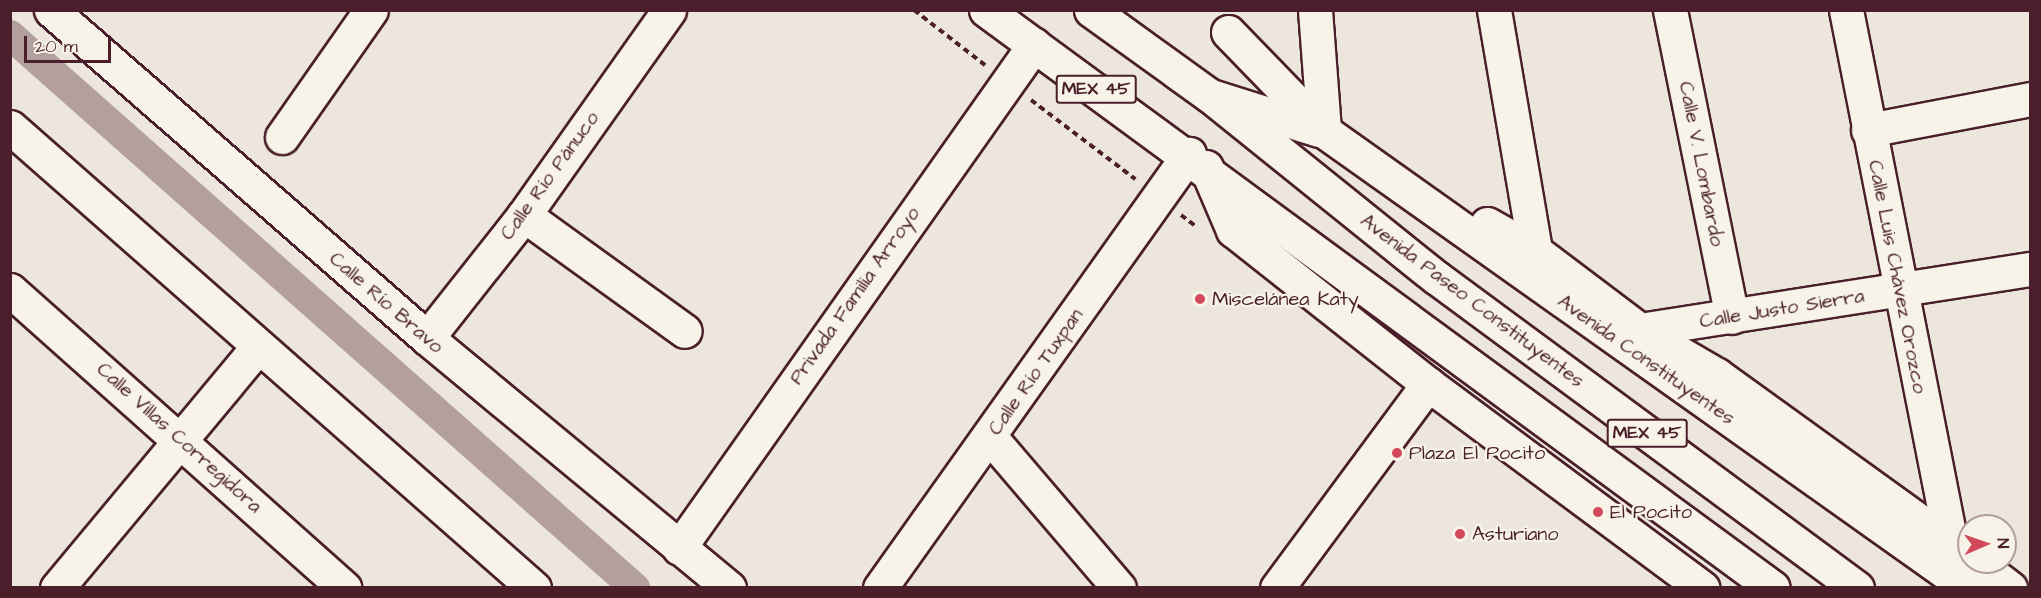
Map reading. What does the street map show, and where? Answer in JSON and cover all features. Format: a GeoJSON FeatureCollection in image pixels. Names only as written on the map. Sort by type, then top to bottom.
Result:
{"type":"FeatureCollection","features":[{"type":"Feature","properties":{"kind":"main road","name":"Calle Río Bravo"},"geometry":{"type":"LineString","coordinates":[[51,10],[427,338],[729,588]]}},
{"type":"Feature","properties":{"kind":"main road"},"geometry":{"type":"LineString","coordinates":[[282,137],[371,10]]}},
{"type":"Feature","properties":{"kind":"main road","name":"Calle Río Pánuco"},"geometry":{"type":"LineString","coordinates":[[427,338],[524,215],[669,10]]}},
{"type":"Feature","properties":{"kind":"main road","name":"MEX 45"},"geometry":{"type":"LineString","coordinates":[[986,10],[1197,160],[1773,588]]}},
{"type":"Feature","properties":{"kind":"main road","name":"Avenida Paseo Constituyentes"},"geometry":{"type":"LineString","coordinates":[[1091,10],[1209,95],[1437,278],[1857,588]]}},
{"type":"Feature","properties":{"kind":"main road"},"geometry":{"type":"LineString","coordinates":[[1315,10],[1324,131]]}},
{"type":"Feature","properties":{"kind":"main road"},"geometry":{"type":"LineString","coordinates":[[1494,10],[1535,251]]}},
{"type":"Feature","properties":{"kind":"main road","name":"Calle V. Lombardo"},"geometry":{"type":"LineString","coordinates":[[1670,10],[1732,317]]}},
{"type":"Feature","properties":{"kind":"main road","name":"Calle Luis Chávez Orozco"},"geometry":{"type":"LineString","coordinates":[[1846,10],[1900,290],[1957,539]]}},
{"type":"Feature","properties":{"kind":"main road"},"geometry":{"type":"LineString","coordinates":[[1227,32],[1324,131]]}},
{"type":"Feature","properties":{"kind":"main road","name":"Privada Familia Arroyo"},"geometry":{"type":"LineString","coordinates":[[679,548],[1034,45]]}},
{"type":"Feature","properties":{"kind":"main road","name":"Avenida Constituyentes"},"geometry":{"type":"LineString","coordinates":[[1209,95],[1324,131],[1535,251],[1640,330],[1717,375],[1807,440],[1957,564]]}},
{"type":"Feature","properties":{"kind":"main road"},"geometry":{"type":"LineString","coordinates":[[1868,130],[2031,99]]}},
{"type":"Feature","properties":{"kind":"main road"},"geometry":{"type":"LineString","coordinates":[[10,128],[257,348],[534,588]]}},
{"type":"Feature","properties":{"kind":"main road","name":"Avenida Constituyentes"},"geometry":{"type":"LineString","coordinates":[[1324,131],[1828,489],[1957,566]]}},
{"type":"Feature","properties":{"kind":"main road"},"geometry":{"type":"LineString","coordinates":[[1197,160],[1233,230],[1428,384],[1703,588]]}},
{"type":"Feature","properties":{"kind":"main road","name":"Calle Río Tuxpan"},"geometry":{"type":"LineString","coordinates":[[880,588],[1197,160]]}},
{"type":"Feature","properties":{"kind":"main road"},"geometry":{"type":"LineString","coordinates":[[524,215],[685,331]]}},
{"type":"Feature","properties":{"kind":"main road","name":"Calle Justo Sierra"},"geometry":{"type":"LineString","coordinates":[[1640,330],[2031,269]]}},
{"type":"Feature","properties":{"kind":"main road","name":"Calle Villas Corregidora"},"geometry":{"type":"LineString","coordinates":[[10,290],[183,439],[345,588]]}},
{"type":"Feature","properties":{"kind":"main road"},"geometry":{"type":"LineString","coordinates":[[57,588],[257,348]]}},
{"type":"Feature","properties":{"kind":"main road"},"geometry":{"type":"LineString","coordinates":[[1277,588],[1428,384]]}},
{"type":"Feature","properties":{"kind":"main road"},"geometry":{"type":"LineString","coordinates":[[991,438],[1119,588]]}},
{"type":"Feature","properties":{"kind":"main road"},"geometry":{"type":"LineString","coordinates":[[1807,440],[1828,489]]}},
{"type":"Feature","properties":{"kind":"main road","name":"Avenida Constituyentes"},"geometry":{"type":"LineString","coordinates":[[1974,574],[2010,588]]}},
{"type":"Feature","properties":{"kind":"waterway"},"geometry":{"type":"LineString","coordinates":[[10,35],[635,588]]}},
{"type":"Feature","properties":{"kind":"place","name":"Miscelánea Katy"},"geometry":{"type":"Point","coordinates":[1200,299]}},
{"type":"Feature","properties":{"kind":"place","name":"Plaza El Pocito"},"geometry":{"type":"Point","coordinates":[1397,453]}},
{"type":"Feature","properties":{"kind":"place","name":"El Pocito"},"geometry":{"type":"Point","coordinates":[1598,512]}},
{"type":"Feature","properties":{"kind":"place","name":"Asturiano"},"geometry":{"type":"Point","coordinates":[1460,534]}}]}
